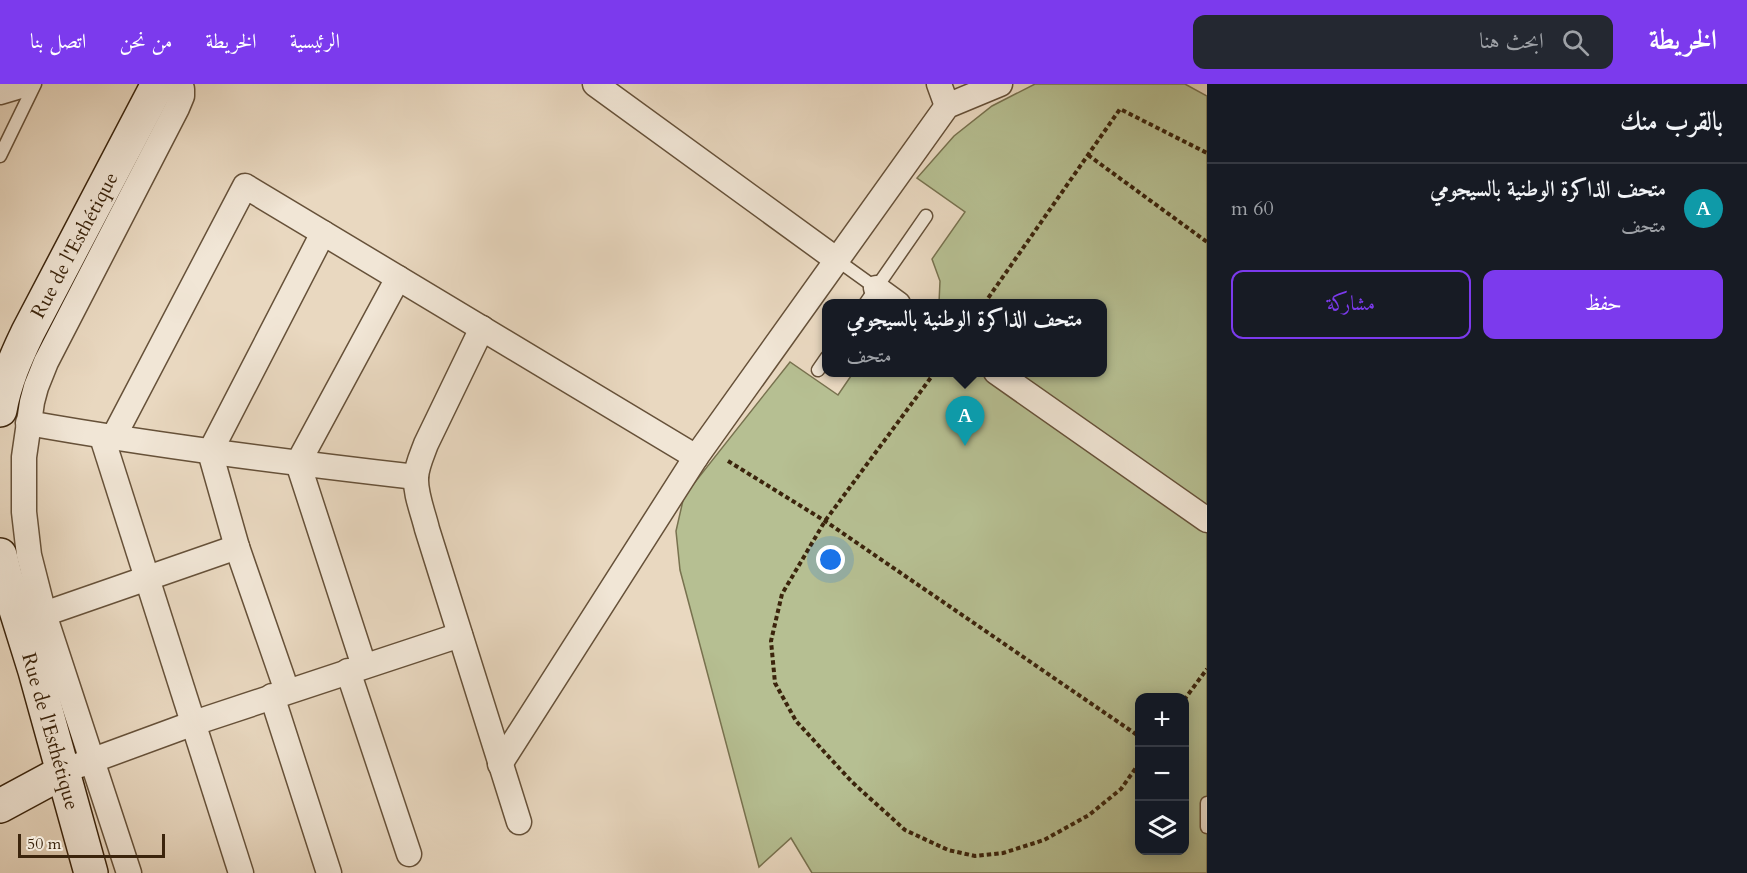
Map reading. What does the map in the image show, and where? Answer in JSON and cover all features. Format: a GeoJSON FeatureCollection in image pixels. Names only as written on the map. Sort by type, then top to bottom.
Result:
{"type":"FeatureCollection","features":[{"type":"Feature","properties":{"kind":"street"},"geometry":{"type":"LineString","coordinates":[[0,92],[27,84]]}},
{"type":"Feature","properties":{"kind":"street"},"geometry":{"type":"LineString","coordinates":[[595,84],[837,260]]}},
{"type":"Feature","properties":{"kind":"street"},"geometry":{"type":"LineString","coordinates":[[500,764],[696,457],[837,260],[943,95],[1000,84]]}},
{"type":"Feature","properties":{"kind":"street","name":"Rue de l'Esthétique"},"geometry":{"type":"LineString","coordinates":[[14,416],[3,394],[14,361],[156,86]]}},
{"type":"Feature","properties":{"kind":"street"},"geometry":{"type":"LineString","coordinates":[[241,873],[148,577],[108,437],[245,186],[696,457]]}},
{"type":"Feature","properties":{"kind":"street"},"geometry":{"type":"LineString","coordinates":[[323,233],[210,452],[329,873]]}},
{"type":"Feature","properties":{"kind":"street"},"geometry":{"type":"LineString","coordinates":[[398,278],[298,463],[410,854]]}},
{"type":"Feature","properties":{"kind":"street"},"geometry":{"type":"LineString","coordinates":[[482,328],[426,444],[416,477],[418,496],[519,822]]}},
{"type":"Feature","properties":{"kind":"street"},"geometry":{"type":"LineString","coordinates":[[1003,377],[1207,520]]}},
{"type":"Feature","properties":{"kind":"street"},"geometry":{"type":"LineString","coordinates":[[129,873],[77,766],[29,555],[24,512],[24,457],[14,416],[108,437],[416,477]]}},
{"type":"Feature","properties":{"kind":"street"},"geometry":{"type":"LineString","coordinates":[[44,614],[237,547]]}},
{"type":"Feature","properties":{"kind":"street","name":"Rue de l'Esthétique"},"geometry":{"type":"LineString","coordinates":[[0,555],[77,766],[91,873]]}},
{"type":"Feature","properties":{"kind":"street"},"geometry":{"type":"LineString","coordinates":[[0,806],[77,766],[194,723],[460,635]]}},
{"type":"Feature","properties":{"kind":"lane"},"geometry":{"type":"LineString","coordinates":[[0,156],[35,84]]}},
{"type":"Feature","properties":{"kind":"lane"},"geometry":{"type":"LineString","coordinates":[[837,260],[870,296],[926,216]]}},
{"type":"Feature","properties":{"kind":"lane"},"geometry":{"type":"LineString","coordinates":[[818,370],[822,364]]}},
{"type":"Feature","properties":{"kind":"lane"},"geometry":{"type":"LineString","coordinates":[[1207,803],[1207,827]]}},
{"type":"Feature","properties":{"kind":"path"},"geometry":{"type":"LineString","coordinates":[[987,299],[1120,109],[1207,153]]}},
{"type":"Feature","properties":{"kind":"path"},"geometry":{"type":"LineString","coordinates":[[1088,155],[1207,242]]}},
{"type":"Feature","properties":{"kind":"path"},"geometry":{"type":"LineString","coordinates":[[931,377],[825,521],[782,594],[771,641],[775,683],[796,721],[852,782],[905,830],[948,850],[975,856],[1003,853],[1044,840],[1089,815],[1121,789],[1135,769]]}},
{"type":"Feature","properties":{"kind":"path"},"geometry":{"type":"LineString","coordinates":[[728,461],[825,521],[1135,734]]}},
{"type":"Feature","properties":{"kind":"path"},"geometry":{"type":"LineString","coordinates":[[1189,694],[1207,669]]}},
{"type":"Feature","properties":{"kind":"green space"},"geometry":{"type":"Polygon","coordinates":[[[1035,84],[1185,84],[1207,96],[1207,873],[812,873],[791,838],[759,867],[680,570],[676,531],[684,496],[790,362],[838,395],[850,377],[1107,377],[1107,299],[939,299],[940,281],[932,259],[965,212],[917,178],[954,136],[992,106],[1035,84]]]}},
{"type":"Feature","properties":{"kind":"place","name":"متحف الذاكرة الوطنية بالسيجومي"},"geometry":{"type":"Point","coordinates":[965,446]}}]}
